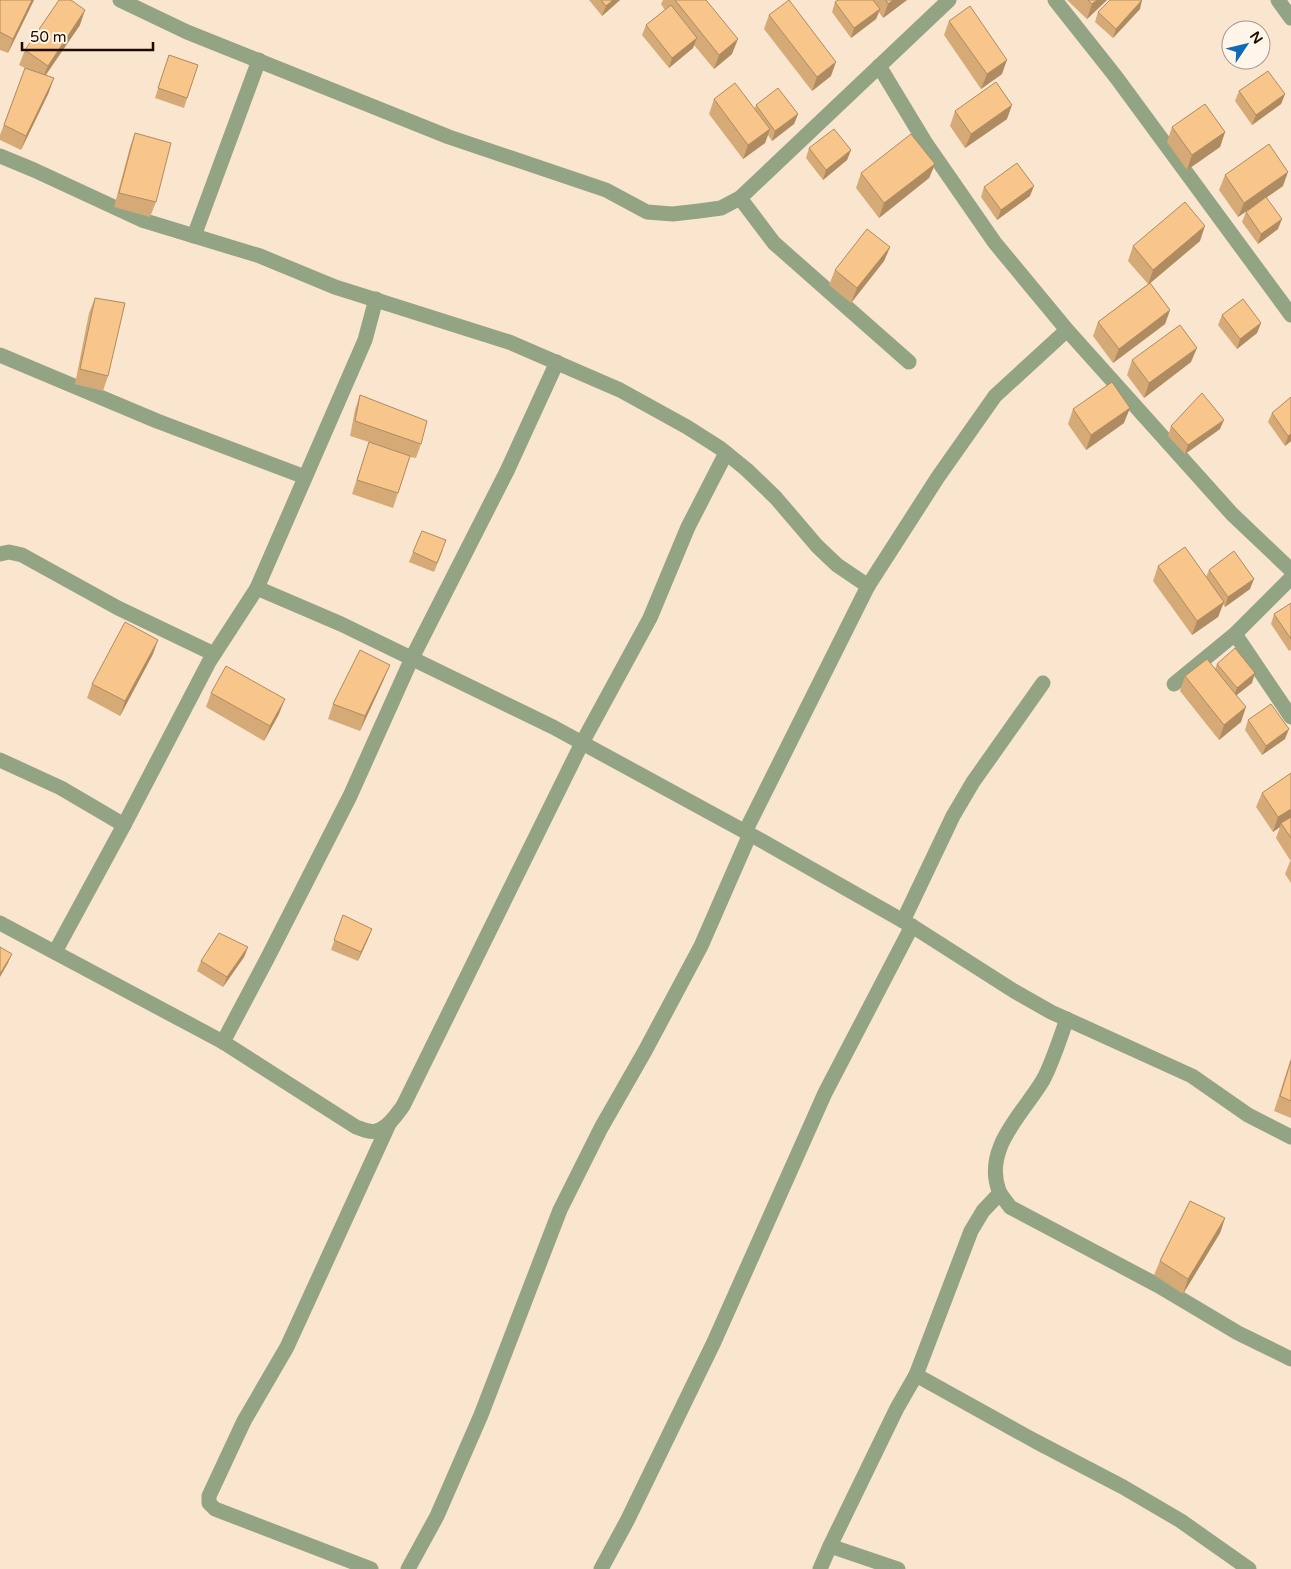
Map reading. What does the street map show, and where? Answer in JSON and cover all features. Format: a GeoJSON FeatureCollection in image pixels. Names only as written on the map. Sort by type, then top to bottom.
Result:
{"type":"FeatureCollection","features":[{"type":"Feature","properties":{"kind":"street"},"geometry":{"type":"LineString","coordinates":[[120,0],[187,32],[449,137],[606,190],[647,212],[673,214],[721,208],[740,198],[949,0]]}},
{"type":"Feature","properties":{"kind":"street"},"geometry":{"type":"LineString","coordinates":[[1055,0],[1116,77],[1291,315]]}},
{"type":"Feature","properties":{"kind":"street"},"geometry":{"type":"LineString","coordinates":[[1278,0],[1291,18]]}},
{"type":"Feature","properties":{"kind":"street"},"geometry":{"type":"LineString","coordinates":[[194,236],[259,60]]}},
{"type":"Feature","properties":{"kind":"street"},"geometry":{"type":"LineString","coordinates":[[879,66],[925,142],[996,243],[1067,330],[1232,514],[1291,570]]}},
{"type":"Feature","properties":{"kind":"street"},"geometry":{"type":"LineString","coordinates":[[0,156],[142,220],[260,256],[335,287],[509,342],[620,390],[687,427],[747,470],[776,498],[837,565],[868,586]]}},
{"type":"Feature","properties":{"kind":"street"},"geometry":{"type":"LineString","coordinates":[[740,198],[774,243],[910,362]]}},
{"type":"Feature","properties":{"kind":"street"},"geometry":{"type":"LineString","coordinates":[[55,952],[214,654],[257,588],[365,340],[376,299]]}},
{"type":"Feature","properties":{"kind":"street"},"geometry":{"type":"LineString","coordinates":[[408,1569],[437,1516],[481,1415],[560,1210],[601,1128],[701,946],[748,833],[868,586],[938,477],[995,396],[1067,330]]}},
{"type":"Feature","properties":{"kind":"street"},"geometry":{"type":"LineString","coordinates":[[0,355],[157,421],[306,477]]}},
{"type":"Feature","properties":{"kind":"street"},"geometry":{"type":"LineString","coordinates":[[223,1042],[268,959],[350,796],[412,658],[507,470],[557,362]]}},
{"type":"Feature","properties":{"kind":"street"},"geometry":{"type":"LineString","coordinates":[[371,1569],[215,1509],[209,1503],[208,1496],[244,1421],[287,1347],[389,1124],[403,1106],[582,743],[650,618],[688,527],[726,454]]}},
{"type":"Feature","properties":{"kind":"street"},"geometry":{"type":"LineString","coordinates":[[0,554],[9,552],[22,555],[118,608],[214,654]]}},
{"type":"Feature","properties":{"kind":"street"},"geometry":{"type":"LineString","coordinates":[[1174,684],[1235,634],[1291,578]]}},
{"type":"Feature","properties":{"kind":"street"},"geometry":{"type":"LineString","coordinates":[[257,588],[341,624],[553,727],[748,833],[907,923],[1014,991],[1051,1012],[1192,1076],[1248,1115],[1291,1138]]}},
{"type":"Feature","properties":{"kind":"street"},"geometry":{"type":"LineString","coordinates":[[1235,634],[1291,717]]}},
{"type":"Feature","properties":{"kind":"street"},"geometry":{"type":"LineString","coordinates":[[601,1569],[627,1521],[714,1342],[825,1093],[907,923],[958,807],[973,782],[1044,683]]}},
{"type":"Feature","properties":{"kind":"street"},"geometry":{"type":"LineString","coordinates":[[0,760],[61,788],[124,825]]}},
{"type":"Feature","properties":{"kind":"street"},"geometry":{"type":"LineString","coordinates":[[0,923],[223,1042],[356,1127],[368,1131],[376,1131],[389,1124]]}},
{"type":"Feature","properties":{"kind":"street"},"geometry":{"type":"LineString","coordinates":[[1067,1019],[1043,1079],[1008,1130],[997,1155],[995,1175],[1000,1192],[1010,1207],[1159,1286],[1238,1333],[1291,1359]]}},
{"type":"Feature","properties":{"kind":"street"},"geometry":{"type":"LineString","coordinates":[[820,1569],[897,1408],[916,1374],[971,1231],[983,1211],[1000,1192]]}},
{"type":"Feature","properties":{"kind":"street"},"geometry":{"type":"LineString","coordinates":[[916,1374],[1182,1521],[1249,1569]]}},
{"type":"Feature","properties":{"kind":"street"},"geometry":{"type":"LineString","coordinates":[[830,1546],[898,1569]]}},
{"type":"Feature","properties":{"kind":"building"},"geometry":{"type":"Polygon","coordinates":[[[0,0],[32,0],[13,39],[0,32],[0,0]]]}},
{"type":"Feature","properties":{"kind":"building"},"geometry":{"type":"Polygon","coordinates":[[[59,0],[71,0],[85,10],[48,66],[25,50],[59,0]]]}},
{"type":"Feature","properties":{"kind":"building"},"geometry":{"type":"Polygon","coordinates":[[[601,0],[613,0],[606,6],[601,0]]]}},
{"type":"Feature","properties":{"kind":"building"},"geometry":{"type":"Polygon","coordinates":[[[675,0],[706,0],[738,39],[719,55],[675,0]]]}},
{"type":"Feature","properties":{"kind":"building"},"geometry":{"type":"Polygon","coordinates":[[[789,0],[836,62],[817,77],[769,15],[789,0]]]}},
{"type":"Feature","properties":{"kind":"building"},"geometry":{"type":"Polygon","coordinates":[[[838,0],[873,0],[880,9],[854,28],[835,2],[838,0]]]}},
{"type":"Feature","properties":{"kind":"building"},"geometry":{"type":"Polygon","coordinates":[[[1088,0],[1097,0],[1092,4],[1088,0]]]}},
{"type":"Feature","properties":{"kind":"building"},"geometry":{"type":"Polygon","coordinates":[[[1110,0],[1142,0],[1116,29],[1098,12],[1110,0]]]}},
{"type":"Feature","properties":{"kind":"building"},"geometry":{"type":"Polygon","coordinates":[[[671,5],[697,38],[672,58],[646,25],[671,5]]]}},
{"type":"Feature","properties":{"kind":"building"},"geometry":{"type":"Polygon","coordinates":[[[970,6],[1007,60],[987,74],[949,21],[970,6]]]}},
{"type":"Feature","properties":{"kind":"building"},"geometry":{"type":"Polygon","coordinates":[[[169,55],[198,65],[187,98],[158,88],[169,55]]]}},
{"type":"Feature","properties":{"kind":"building"},"geometry":{"type":"Polygon","coordinates":[[[25,68],[54,78],[26,136],[4,125],[25,68]]]}},
{"type":"Feature","properties":{"kind":"building"},"geometry":{"type":"Polygon","coordinates":[[[1268,71],[1285,94],[1256,115],[1239,91],[1268,71]]]}},
{"type":"Feature","properties":{"kind":"building"},"geometry":{"type":"Polygon","coordinates":[[[996,82],[1012,105],[971,134],[955,111],[996,82]]]}},
{"type":"Feature","properties":{"kind":"building"},"geometry":{"type":"Polygon","coordinates":[[[735,83],[770,129],[748,145],[714,99],[735,83]]]}},
{"type":"Feature","properties":{"kind":"building"},"geometry":{"type":"Polygon","coordinates":[[[778,88],[798,114],[775,131],[756,105],[778,88]]]}},
{"type":"Feature","properties":{"kind":"building"},"geometry":{"type":"Polygon","coordinates":[[[1205,104],[1225,132],[1192,155],[1172,127],[1205,104]]]}},
{"type":"Feature","properties":{"kind":"building"},"geometry":{"type":"Polygon","coordinates":[[[834,129],[851,150],[826,170],[809,148],[834,129]]]}},
{"type":"Feature","properties":{"kind":"building"},"geometry":{"type":"Polygon","coordinates":[[[135,133],[171,143],[156,202],[119,193],[135,133]]]}},
{"type":"Feature","properties":{"kind":"building"},"geometry":{"type":"Polygon","coordinates":[[[911,134],[935,164],[884,203],[861,173],[911,134]]]}},
{"type":"Feature","properties":{"kind":"building"},"geometry":{"type":"Polygon","coordinates":[[[1269,144],[1288,172],[1244,203],[1225,175],[1269,144]]]}},
{"type":"Feature","properties":{"kind":"building"},"geometry":{"type":"Polygon","coordinates":[[[1017,163],[1034,186],[1001,210],[984,187],[1017,163]]]}},
{"type":"Feature","properties":{"kind":"building"},"geometry":{"type":"Polygon","coordinates":[[[1266,197],[1282,219],[1261,234],[1246,212],[1266,197]]]}},
{"type":"Feature","properties":{"kind":"building"},"geometry":{"type":"Polygon","coordinates":[[[1185,202],[1205,226],[1153,270],[1133,246],[1185,202]]]}},
{"type":"Feature","properties":{"kind":"building"},"geometry":{"type":"Polygon","coordinates":[[[867,229],[890,247],[857,288],[835,270],[867,229]]]}},
{"type":"Feature","properties":{"kind":"building"},"geometry":{"type":"Polygon","coordinates":[[[1150,283],[1170,310],[1119,349],[1098,322],[1150,283]]]}},
{"type":"Feature","properties":{"kind":"building"},"geometry":{"type":"Polygon","coordinates":[[[95,298],[125,303],[108,376],[80,369],[95,298]]]}},
{"type":"Feature","properties":{"kind":"building"},"geometry":{"type":"Polygon","coordinates":[[[1243,299],[1261,323],[1240,339],[1222,315],[1243,299]]]}},
{"type":"Feature","properties":{"kind":"building"},"geometry":{"type":"Polygon","coordinates":[[[1180,325],[1197,348],[1149,383],[1132,360],[1180,325]]]}},
{"type":"Feature","properties":{"kind":"building"},"geometry":{"type":"Polygon","coordinates":[[[1112,382],[1130,408],[1091,435],[1073,409],[1112,382]]]}},
{"type":"Feature","properties":{"kind":"building"},"geometry":{"type":"Polygon","coordinates":[[[1202,393],[1224,420],[1188,445],[1171,426],[1202,393]]]}},
{"type":"Feature","properties":{"kind":"building"},"geometry":{"type":"Polygon","coordinates":[[[360,395],[427,421],[421,444],[355,421],[360,395]]]}},
{"type":"Feature","properties":{"kind":"building"},"geometry":{"type":"Polygon","coordinates":[[[1291,397],[1291,434],[1288,436],[1272,413],[1291,397]]]}},
{"type":"Feature","properties":{"kind":"building"},"geometry":{"type":"Polygon","coordinates":[[[369,442],[410,456],[398,493],[357,480],[369,442]]]}},
{"type":"Feature","properties":{"kind":"building"},"geometry":{"type":"Polygon","coordinates":[[[422,531],[446,540],[437,563],[413,552],[422,531]]]}},
{"type":"Feature","properties":{"kind":"building"},"geometry":{"type":"Polygon","coordinates":[[[1185,547],[1224,602],[1197,621],[1158,566],[1185,547]]]}},
{"type":"Feature","properties":{"kind":"building"},"geometry":{"type":"Polygon","coordinates":[[[1234,551],[1254,579],[1228,597],[1209,570],[1234,551]]]}},
{"type":"Feature","properties":{"kind":"building"},"geometry":{"type":"Polygon","coordinates":[[[1291,603],[1291,639],[1274,614],[1291,603]]]}},
{"type":"Feature","properties":{"kind":"building"},"geometry":{"type":"Polygon","coordinates":[[[125,622],[158,640],[125,701],[92,684],[125,622]]]}},
{"type":"Feature","properties":{"kind":"building"},"geometry":{"type":"Polygon","coordinates":[[[1235,648],[1255,673],[1237,688],[1217,664],[1235,648]]]}},
{"type":"Feature","properties":{"kind":"building"},"geometry":{"type":"Polygon","coordinates":[[[360,650],[390,665],[365,716],[333,704],[360,650]]]}},
{"type":"Feature","properties":{"kind":"building"},"geometry":{"type":"Polygon","coordinates":[[[1207,659],[1246,707],[1224,725],[1185,676],[1207,659]]]}},
{"type":"Feature","properties":{"kind":"building"},"geometry":{"type":"Polygon","coordinates":[[[226,666],[285,699],[270,726],[211,693],[226,666]]]}},
{"type":"Feature","properties":{"kind":"building"},"geometry":{"type":"Polygon","coordinates":[[[1271,704],[1289,729],[1266,746],[1248,720],[1271,704]]]}},
{"type":"Feature","properties":{"kind":"building"},"geometry":{"type":"Polygon","coordinates":[[[1291,773],[1291,809],[1278,817],[1262,793],[1291,773]]]}},
{"type":"Feature","properties":{"kind":"building"},"geometry":{"type":"Polygon","coordinates":[[[1291,817],[1291,838],[1281,823],[1291,817]]]}},
{"type":"Feature","properties":{"kind":"building"},"geometry":{"type":"Polygon","coordinates":[[[343,915],[372,929],[361,952],[334,940],[343,915]]]}},
{"type":"Feature","properties":{"kind":"building"},"geometry":{"type":"Polygon","coordinates":[[[219,933],[248,947],[227,977],[201,961],[219,933]]]}},
{"type":"Feature","properties":{"kind":"building"},"geometry":{"type":"Polygon","coordinates":[[[0,947],[12,954],[0,974],[0,947]]]}},
{"type":"Feature","properties":{"kind":"building"},"geometry":{"type":"Polygon","coordinates":[[[1291,1061],[1291,1101],[1280,1096],[1291,1061]]]}},
{"type":"Feature","properties":{"kind":"building"},"geometry":{"type":"Polygon","coordinates":[[[1190,1201],[1225,1218],[1188,1279],[1160,1261],[1190,1201]]]}}]}
